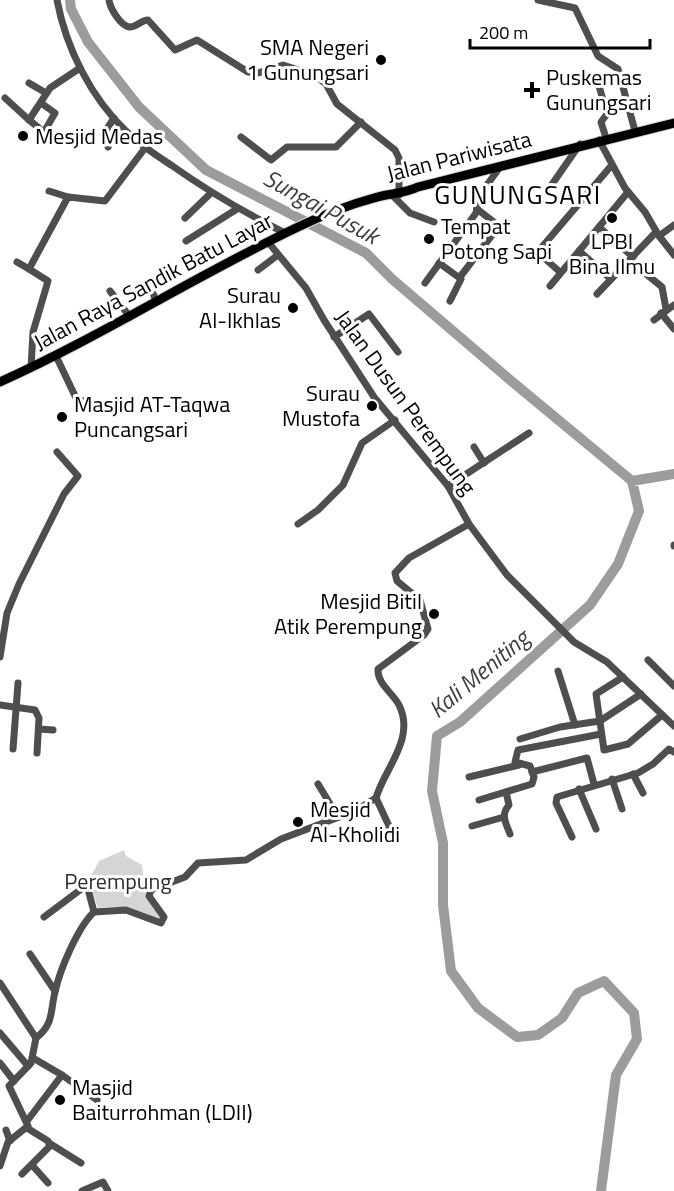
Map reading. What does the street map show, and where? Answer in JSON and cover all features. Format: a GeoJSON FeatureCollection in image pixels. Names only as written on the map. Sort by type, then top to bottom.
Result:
{"type":"FeatureCollection","features":[{"type":"Feature","properties":{"kind":"main road","name":"Jalan Pariwisata"},"geometry":{"type":"LineString","coordinates":[[291,230],[320,217],[418,187],[580,144],[674,123]]}},
{"type":"Feature","properties":{"kind":"main road","name":"Jalan Raya Sandik Batu Layar"},"geometry":{"type":"LineString","coordinates":[[0,382],[130,318],[291,230]]}},
{"type":"Feature","properties":{"kind":"street"},"geometry":{"type":"LineString","coordinates":[[57,0],[64,29],[80,68],[114,118],[145,147],[211,193],[237,209],[291,230]]}},
{"type":"Feature","properties":{"kind":"street"},"geometry":{"type":"LineString","coordinates":[[109,0],[111,9],[126,25],[132,27],[148,20],[174,50],[197,40],[248,72],[258,73],[280,65],[299,68],[314,75],[326,84],[337,104],[391,145],[398,155],[395,194],[410,213],[434,222]]}},
{"type":"Feature","properties":{"kind":"street"},"geometry":{"type":"LineString","coordinates":[[538,0],[576,8],[598,56],[618,69],[635,131]]}},
{"type":"Feature","properties":{"kind":"street"},"geometry":{"type":"LineString","coordinates":[[30,120],[46,93],[56,82],[80,68]]}},
{"type":"Feature","properties":{"kind":"street"},"geometry":{"type":"LineString","coordinates":[[597,79],[607,114],[601,121],[603,139],[611,166],[674,255]]}},
{"type":"Feature","properties":{"kind":"street"},"geometry":{"type":"LineString","coordinates":[[29,83],[46,93]]}},
{"type":"Feature","properties":{"kind":"street"},"geometry":{"type":"LineString","coordinates":[[4,98],[44,132],[55,113],[41,103]]}},
{"type":"Feature","properties":{"kind":"street"},"geometry":{"type":"LineString","coordinates":[[108,147],[104,135],[114,118]]}},
{"type":"Feature","properties":{"kind":"street"},"geometry":{"type":"LineString","coordinates":[[241,137],[271,160],[287,147],[336,147],[362,122]]}},
{"type":"Feature","properties":{"kind":"street"},"geometry":{"type":"LineString","coordinates":[[546,193],[580,144]]}},
{"type":"Feature","properties":{"kind":"street"},"geometry":{"type":"LineString","coordinates":[[49,191],[68,197],[105,201],[145,147]]}},
{"type":"Feature","properties":{"kind":"street"},"geometry":{"type":"LineString","coordinates":[[425,283],[477,209],[481,193],[501,165]]}},
{"type":"Feature","properties":{"kind":"street"},"geometry":{"type":"LineString","coordinates":[[560,272],[543,257],[542,247],[611,166]]}},
{"type":"Feature","properties":{"kind":"street"},"geometry":{"type":"LineString","coordinates":[[550,285],[628,192]]}},
{"type":"Feature","properties":{"kind":"street"},"geometry":{"type":"LineString","coordinates":[[185,219],[211,193]]}},
{"type":"Feature","properties":{"kind":"street"},"geometry":{"type":"LineString","coordinates":[[29,269],[68,197]]}},
{"type":"Feature","properties":{"kind":"street"},"geometry":{"type":"LineString","coordinates":[[186,241],[237,209]]}},
{"type":"Feature","properties":{"kind":"street"},"geometry":{"type":"LineString","coordinates":[[477,209],[506,231]]}},
{"type":"Feature","properties":{"kind":"street"},"geometry":{"type":"LineString","coordinates":[[597,294],[657,234],[674,225]]}},
{"type":"Feature","properties":{"kind":"street"},"geometry":{"type":"LineString","coordinates":[[450,301],[460,280],[459,277],[499,226]]}},
{"type":"Feature","properties":{"kind":"street"},"geometry":{"type":"LineString","coordinates":[[599,227],[633,257]]}},
{"type":"Feature","properties":{"kind":"street","name":"Jalan Dusun Perempung"},"geometry":{"type":"LineString","coordinates":[[268,242],[307,289],[334,337],[380,406],[396,420],[448,486],[469,524],[413,555],[395,572],[396,580],[420,600],[428,629],[424,635],[378,669],[379,678],[399,705],[404,726],[397,754],[381,781],[376,798]]}},
{"type":"Feature","properties":{"kind":"street"},"geometry":{"type":"LineString","coordinates":[[579,251],[611,279]]}},
{"type":"Feature","properties":{"kind":"street"},"geometry":{"type":"LineString","coordinates":[[258,270],[278,255]]}},
{"type":"Feature","properties":{"kind":"street"},"geometry":{"type":"LineString","coordinates":[[17,262],[48,280],[33,332],[31,368]]}},
{"type":"Feature","properties":{"kind":"street"},"geometry":{"type":"LineString","coordinates":[[440,263],[459,277]]}},
{"type":"Feature","properties":{"kind":"street"},"geometry":{"type":"LineString","coordinates":[[156,302],[150,284],[166,270]]}},
{"type":"Feature","properties":{"kind":"street"},"geometry":{"type":"LineString","coordinates":[[645,273],[662,287],[674,329]]}},
{"type":"Feature","properties":{"kind":"street"},"geometry":{"type":"LineString","coordinates":[[110,291],[130,318]]}},
{"type":"Feature","properties":{"kind":"street"},"geometry":{"type":"LineString","coordinates":[[654,321],[667,309]]}},
{"type":"Feature","properties":{"kind":"street"},"geometry":{"type":"LineString","coordinates":[[334,337],[369,314],[398,352]]}},
{"type":"Feature","properties":{"kind":"street"},"geometry":{"type":"LineString","coordinates":[[56,356],[77,400],[84,401]]}},
{"type":"Feature","properties":{"kind":"street"},"geometry":{"type":"LineString","coordinates":[[298,524],[318,510],[343,485],[362,443],[396,420]]}},
{"type":"Feature","properties":{"kind":"street"},"geometry":{"type":"LineString","coordinates":[[448,486],[529,433]]}},
{"type":"Feature","properties":{"kind":"street"},"geometry":{"type":"LineString","coordinates":[[474,447],[484,463]]}},
{"type":"Feature","properties":{"kind":"street"},"geometry":{"type":"LineString","coordinates":[[0,657],[7,613],[19,584],[64,494],[78,476],[57,452]]}},
{"type":"Feature","properties":{"kind":"street"},"geometry":{"type":"LineString","coordinates":[[469,524],[507,575],[574,642],[607,662],[674,726]]}},
{"type":"Feature","properties":{"kind":"street"},"geometry":{"type":"LineString","coordinates":[[648,660],[674,686]]}},
{"type":"Feature","properties":{"kind":"street"},"geometry":{"type":"LineString","coordinates":[[558,671],[574,725]]}},
{"type":"Feature","properties":{"kind":"street"},"geometry":{"type":"LineString","coordinates":[[623,676],[596,694],[603,749],[608,750],[628,744],[662,715]]}},
{"type":"Feature","properties":{"kind":"street"},"geometry":{"type":"LineString","coordinates":[[13,748],[18,683]]}},
{"type":"Feature","properties":{"kind":"street"},"geometry":{"type":"LineString","coordinates":[[520,739],[574,725],[600,721],[641,694]]}},
{"type":"Feature","properties":{"kind":"street"},"geometry":{"type":"LineString","coordinates":[[0,705],[35,710],[39,718],[38,753]]}},
{"type":"Feature","properties":{"kind":"street"},"geometry":{"type":"LineString","coordinates":[[39,729],[52,730]]}},
{"type":"Feature","properties":{"kind":"street"},"geometry":{"type":"LineString","coordinates":[[519,765],[514,762],[518,750],[601,734]]}},
{"type":"Feature","properties":{"kind":"street"},"geometry":{"type":"LineString","coordinates":[[572,837],[555,800],[559,796],[633,774],[653,764],[669,749],[674,752]]}},
{"type":"Feature","properties":{"kind":"street"},"geometry":{"type":"LineString","coordinates":[[532,771],[585,758],[591,762],[594,784]]}},
{"type":"Feature","properties":{"kind":"street"},"geometry":{"type":"LineString","coordinates":[[469,777],[519,765],[528,765],[532,771],[532,784],[478,800]]}},
{"type":"Feature","properties":{"kind":"street"},"geometry":{"type":"LineString","coordinates":[[633,774],[643,793]]}},
{"type":"Feature","properties":{"kind":"street"},"geometry":{"type":"LineString","coordinates":[[612,779],[622,809]]}},
{"type":"Feature","properties":{"kind":"street"},"geometry":{"type":"LineString","coordinates":[[318,784],[338,817]]}},
{"type":"Feature","properties":{"kind":"street"},"geometry":{"type":"LineString","coordinates":[[579,789],[596,829]]}},
{"type":"Feature","properties":{"kind":"street"},"geometry":{"type":"LineString","coordinates":[[506,792],[509,805],[504,810],[504,817],[510,834]]}},
{"type":"Feature","properties":{"kind":"street"},"geometry":{"type":"LineString","coordinates":[[0,1092],[12,1083],[33,1058],[36,1038],[50,1023],[55,992],[82,925],[94,912],[126,910],[161,923],[164,918],[149,897],[151,889],[185,877],[197,863],[246,860],[281,839],[364,807],[376,798],[389,826],[390,837]]}},
{"type":"Feature","properties":{"kind":"street"},"geometry":{"type":"LineString","coordinates":[[472,826],[504,817]]}},
{"type":"Feature","properties":{"kind":"street"},"geometry":{"type":"LineString","coordinates":[[44,917],[84,887],[88,889],[94,912]]}},
{"type":"Feature","properties":{"kind":"street"},"geometry":{"type":"LineString","coordinates":[[30,954],[55,992]]}},
{"type":"Feature","properties":{"kind":"street"},"geometry":{"type":"LineString","coordinates":[[0,983],[36,1038]]}},
{"type":"Feature","properties":{"kind":"street"},"geometry":{"type":"LineString","coordinates":[[0,1033],[28,1066]]}},
{"type":"Feature","properties":{"kind":"street"},"geometry":{"type":"LineString","coordinates":[[33,1058],[98,1100]]}},
{"type":"Feature","properties":{"kind":"street"},"geometry":{"type":"LineString","coordinates":[[0,1063],[12,1083],[27,1125],[49,1143],[81,1163]]}},
{"type":"Feature","properties":{"kind":"street"},"geometry":{"type":"LineString","coordinates":[[0,1166],[10,1141],[27,1125],[62,1075]]}},
{"type":"Feature","properties":{"kind":"street"},"geometry":{"type":"LineString","coordinates":[[6,1130],[10,1141]]}},
{"type":"Feature","properties":{"kind":"street"},"geometry":{"type":"LineString","coordinates":[[22,1174],[48,1149],[49,1143]]}},
{"type":"Feature","properties":{"kind":"street"},"geometry":{"type":"LineString","coordinates":[[32,1165],[48,1183]]}},
{"type":"Feature","properties":{"kind":"street"},"geometry":{"type":"LineString","coordinates":[[82,1191],[103,1182],[108,1191]]}},
{"type":"Feature","properties":{"kind":"green space","name":"Perempung"},"geometry":{"type":"Polygon","coordinates":[[[124,850],[126,856],[142,865],[146,896],[161,916],[160,920],[130,908],[98,908],[89,880],[99,861],[124,850]]]}},
{"type":"Feature","properties":{"kind":"waterway","name":"Sungai Pusuk"},"geometry":{"type":"LineString","coordinates":[[70,0],[71,9],[88,42],[139,107],[206,170],[366,253],[392,279],[632,481]]}},
{"type":"Feature","properties":{"kind":"waterway","name":"Kali Meniting"},"geometry":{"type":"LineString","coordinates":[[601,1191],[616,1075],[637,1039],[634,1013],[604,981],[578,993],[562,1018],[538,1035],[517,1037],[478,1008],[451,971],[443,905],[443,843],[432,791],[437,736],[460,722],[590,605],[618,564],[639,511],[632,481],[674,474]]}},
{"type":"Feature","properties":{"kind":"place","name":"SMA Negeri 1 Gunungsari"},"geometry":{"type":"Point","coordinates":[381,60]}},
{"type":"Feature","properties":{"kind":"place","name":"Puskemas Gunungsari"},"geometry":{"type":"Point","coordinates":[532,90]}},
{"type":"Feature","properties":{"kind":"place","name":"Mesjid Medas"},"geometry":{"type":"Point","coordinates":[23,136]}},
{"type":"Feature","properties":{"kind":"place","name":"LPBI Bina Ilmu"},"geometry":{"type":"Point","coordinates":[612,218]}},
{"type":"Feature","properties":{"kind":"place","name":"Tempat Potong Sapi"},"geometry":{"type":"Point","coordinates":[429,239]}},
{"type":"Feature","properties":{"kind":"place","name":"Surau Al-Ikhlas"},"geometry":{"type":"Point","coordinates":[293,308]}},
{"type":"Feature","properties":{"kind":"place","name":"Surau Mustofa"},"geometry":{"type":"Point","coordinates":[372,406]}},
{"type":"Feature","properties":{"kind":"place","name":"Masjid AT-Taqwa Puncangsari"},"geometry":{"type":"Point","coordinates":[62,417]}},
{"type":"Feature","properties":{"kind":"place","name":"Mesjid Bitil Atik Perempung"},"geometry":{"type":"Point","coordinates":[434,614]}},
{"type":"Feature","properties":{"kind":"place","name":"Mesjid Al-Kholidi"},"geometry":{"type":"Point","coordinates":[298,822]}},
{"type":"Feature","properties":{"kind":"place","name":"Masjid Baiturrohman (LDII)"},"geometry":{"type":"Point","coordinates":[60,1100]}},
{"type":"Feature","properties":{"kind":"district","name":"GUNUNGSARI"},"geometry":{"type":"Point","coordinates":[518,195]}}]}
